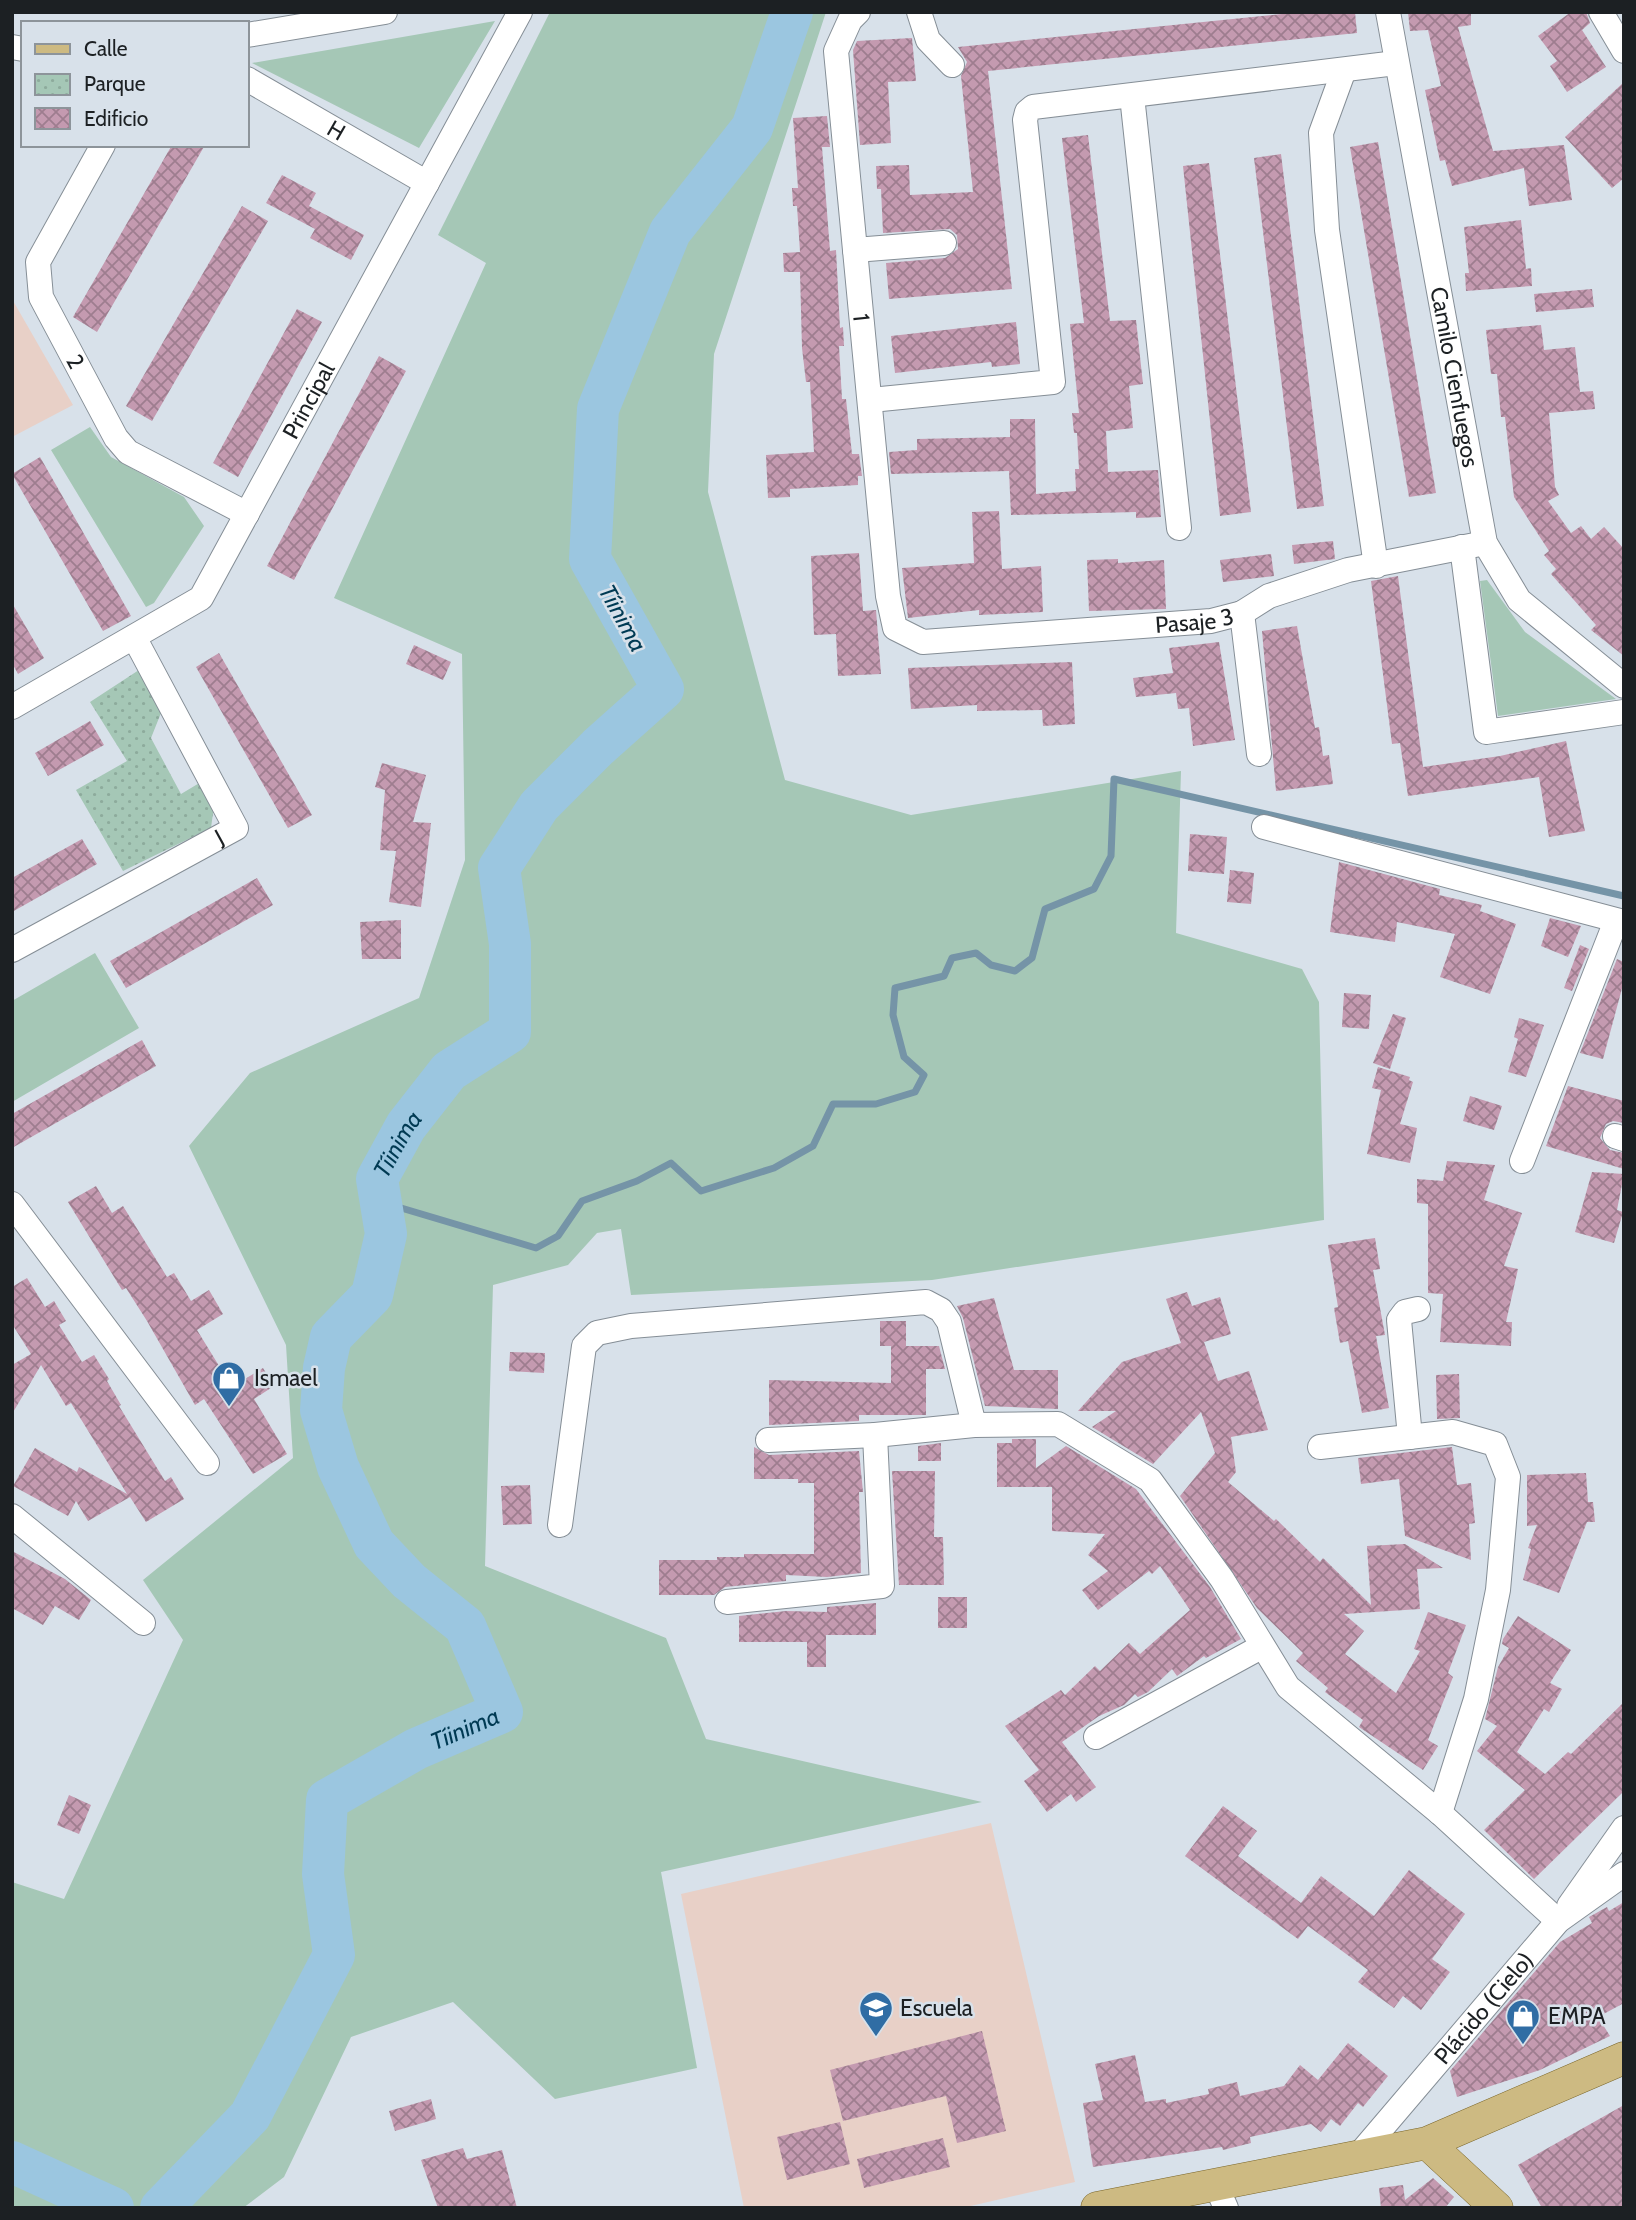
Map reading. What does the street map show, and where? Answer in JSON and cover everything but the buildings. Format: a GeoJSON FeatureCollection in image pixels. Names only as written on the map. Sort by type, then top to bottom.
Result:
{"type":"FeatureCollection","features":[{"type":"Feature","properties":{"kind":"main road"},"geometry":{"type":"LineString","coordinates":[[1097,2208],[1221,2195],[1358,2156],[1427,2143],[1624,2059]]}},
{"type":"Feature","properties":{"kind":"main road"},"geometry":{"type":"LineString","coordinates":[[1427,2143],[1497,2208]]}},
{"type":"Feature","properties":{"kind":"street"},"geometry":{"type":"LineString","coordinates":[[248,35],[385,12]]}},
{"type":"Feature","properties":{"kind":"street","name":"Principal"},"geometry":{"type":"LineString","coordinates":[[12,707],[201,598],[520,12]]}},
{"type":"Feature","properties":{"kind":"street","name":"1"},"geometry":{"type":"LineString","coordinates":[[858,12],[850,20],[836,51],[888,596],[895,628]]}},
{"type":"Feature","properties":{"kind":"street"},"geometry":{"type":"LineString","coordinates":[[919,12],[928,40],[952,65]]}},
{"type":"Feature","properties":{"kind":"street","name":"Camilo Cienfuegos"},"geometry":{"type":"LineString","coordinates":[[1388,12],[1473,545],[1519,600],[1624,686]]}},
{"type":"Feature","properties":{"kind":"street"},"geometry":{"type":"LineString","coordinates":[[1601,12],[1624,51]]}},
{"type":"Feature","properties":{"kind":"street"},"geometry":{"type":"LineString","coordinates":[[871,400],[1053,382],[1027,112],[1033,107],[1396,63]]}},
{"type":"Feature","properties":{"kind":"street"},"geometry":{"type":"LineString","coordinates":[[1344,70],[1321,133],[1322,161],[1327,230],[1376,566]]}},
{"type":"Feature","properties":{"kind":"street","name":"H"},"geometry":{"type":"LineString","coordinates":[[248,80],[427,183]]}},
{"type":"Feature","properties":{"kind":"street"},"geometry":{"type":"LineString","coordinates":[[1132,96],[1179,528]]}},
{"type":"Feature","properties":{"kind":"street","name":"2"},"geometry":{"type":"LineString","coordinates":[[102,147],[38,262],[41,297],[116,438],[128,452],[247,514]]}},
{"type":"Feature","properties":{"kind":"street"},"geometry":{"type":"LineString","coordinates":[[855,250],[944,243]]}},
{"type":"Feature","properties":{"kind":"street"},"geometry":{"type":"LineString","coordinates":[[1473,545],[1486,732],[1624,712]]}},
{"type":"Feature","properties":{"kind":"street","name":"Pasaje 3"},"geometry":{"type":"LineString","coordinates":[[895,628],[923,642],[1211,621],[1242,613],[1269,596],[1348,570],[1473,545]]}},
{"type":"Feature","properties":{"kind":"street"},"geometry":{"type":"LineString","coordinates":[[1242,613],[1259,754]]}},
{"type":"Feature","properties":{"kind":"street","name":"J"},"geometry":{"type":"LineString","coordinates":[[12,950],[236,828],[134,637]]}},
{"type":"Feature","properties":{"kind":"street"},"geometry":{"type":"LineString","coordinates":[[1264,827],[1620,921],[1522,1161]]}},
{"type":"Feature","properties":{"kind":"street"},"geometry":{"type":"LineString","coordinates":[[12,1204],[207,1463]]}},
{"type":"Feature","properties":{"kind":"street"},"geometry":{"type":"LineString","coordinates":[[560,1525],[584,1346],[597,1333],[631,1326],[926,1302],[941,1310],[949,1322],[974,1425]]}},
{"type":"Feature","properties":{"kind":"street"},"geometry":{"type":"LineString","coordinates":[[1410,1437],[1399,1320],[1405,1312],[1418,1309]]}},
{"type":"Feature","properties":{"kind":"street"},"geometry":{"type":"LineString","coordinates":[[768,1440],[875,1435],[974,1425],[1058,1424],[1150,1480],[1222,1579],[1287,1687],[1440,1813],[1558,1921],[1624,1828]]}},
{"type":"Feature","properties":{"kind":"street"},"geometry":{"type":"LineString","coordinates":[[1320,1447],[1453,1432],[1495,1444],[1508,1477],[1498,1590],[1476,1699],[1440,1813]]}},
{"type":"Feature","properties":{"kind":"street"},"geometry":{"type":"LineString","coordinates":[[727,1602],[882,1586],[875,1435]]}},
{"type":"Feature","properties":{"kind":"street"},"geometry":{"type":"LineString","coordinates":[[12,1516],[143,1623]]}},
{"type":"Feature","properties":{"kind":"street"},"geometry":{"type":"LineString","coordinates":[[1096,1737],[1261,1647]]}},
{"type":"Feature","properties":{"kind":"street","name":"Plácido (Cielo)"},"geometry":{"type":"LineString","coordinates":[[1358,2156],[1558,1921],[1624,1874]]}},
{"type":"Feature","properties":{"kind":"shaded area"},"geometry":{"type":"Polygon","coordinates":[[[12,299],[73,405],[12,437],[12,299]]]}},
{"type":"Feature","properties":{"kind":"shaded area","name":"Escuela"},"geometry":{"type":"Polygon","coordinates":[[[991,1823],[1075,2182],[962,2208],[744,2208],[681,1894],[991,1823]]]}},
{"type":"Feature","properties":{"kind":"green space"},"geometry":{"type":"Polygon","coordinates":[[[550,12],[826,12],[714,354],[708,492],[785,780],[911,815],[1181,771],[1176,933],[1302,969],[1319,1002],[1324,1220],[932,1280],[631,1295],[621,1229],[597,1233],[568,1265],[493,1285],[485,1566],[666,1638],[706,1739],[982,1802],[661,1872],[697,2068],[555,2099],[453,2002],[351,2037],[284,2177],[243,2208],[12,2208],[12,1882],[64,1899],[183,1640],[143,1580],[293,1458],[286,1345],[189,1146],[250,1073],[419,998],[465,860],[462,654],[334,598],[486,263],[438,235],[550,12]]]}},
{"type":"Feature","properties":{"kind":"green space"},"geometry":{"type":"Polygon","coordinates":[[[495,21],[419,148],[252,63],[495,21]]]}},
{"type":"Feature","properties":{"kind":"green space"},"geometry":{"type":"Polygon","coordinates":[[[90,427],[111,457],[184,497],[204,526],[154,603],[146,607],[51,450],[90,427]]]}},
{"type":"Feature","properties":{"kind":"green space"},"geometry":{"type":"Polygon","coordinates":[[[1487,580],[1525,632],[1616,699],[1498,716],[1480,581],[1487,580]]]}},
{"type":"Feature","properties":{"kind":"green space"},"geometry":{"type":"Polygon","coordinates":[[[142,668],[163,708],[151,738],[181,794],[201,782],[214,806],[211,828],[123,871],[76,790],[127,761],[90,702],[142,668]]]}},
{"type":"Feature","properties":{"kind":"green space"},"geometry":{"type":"Polygon","coordinates":[[[95,953],[139,1028],[12,1102],[12,1001],[95,953]]]}},
{"type":"Feature","properties":{"kind":"waterway","name":"Tíinima"},"geometry":{"type":"LineString","coordinates":[[161,2208],[250,2116],[334,1955],[323,1874],[327,1800],[416,1749],[502,1712],[465,1626],[409,1581],[374,1544],[338,1467],[321,1410],[324,1368],[331,1337],[372,1295],[386,1234],[377,1179],[406,1126],[449,1071],[510,1032],[510,944],[499,868],[539,806],[598,747],[663,689],[590,559],[598,409],[670,232],[752,128],[792,12]]}},
{"type":"Feature","properties":{"kind":"waterway"},"geometry":{"type":"LineString","coordinates":[[381,1202],[536,1248],[558,1236],[582,1201],[637,1181],[671,1163],[701,1191],[774,1168],[813,1146],[833,1104],[876,1104],[915,1092],[924,1075],[904,1057],[893,1015],[895,988],[944,976],[952,958],[976,953],[991,965],[1015,971],[1032,958],[1045,909],[1094,889],[1111,856],[1114,779],[1624,896]]}},
{"type":"Feature","properties":{"kind":"waterway","name":"Tíinima"},"geometry":{"type":"LineString","coordinates":[[12,2162],[113,2208]]}},
{"type":"Feature","properties":{"kind":"place","name":"Ismael"},"geometry":{"type":"Point","coordinates":[229,1408]}},
{"type":"Feature","properties":{"kind":"place","name":"Escuela"},"geometry":{"type":"Point","coordinates":[876,2038]}},
{"type":"Feature","properties":{"kind":"place","name":"EMPA"},"geometry":{"type":"Point","coordinates":[1523,2046]}}]}
